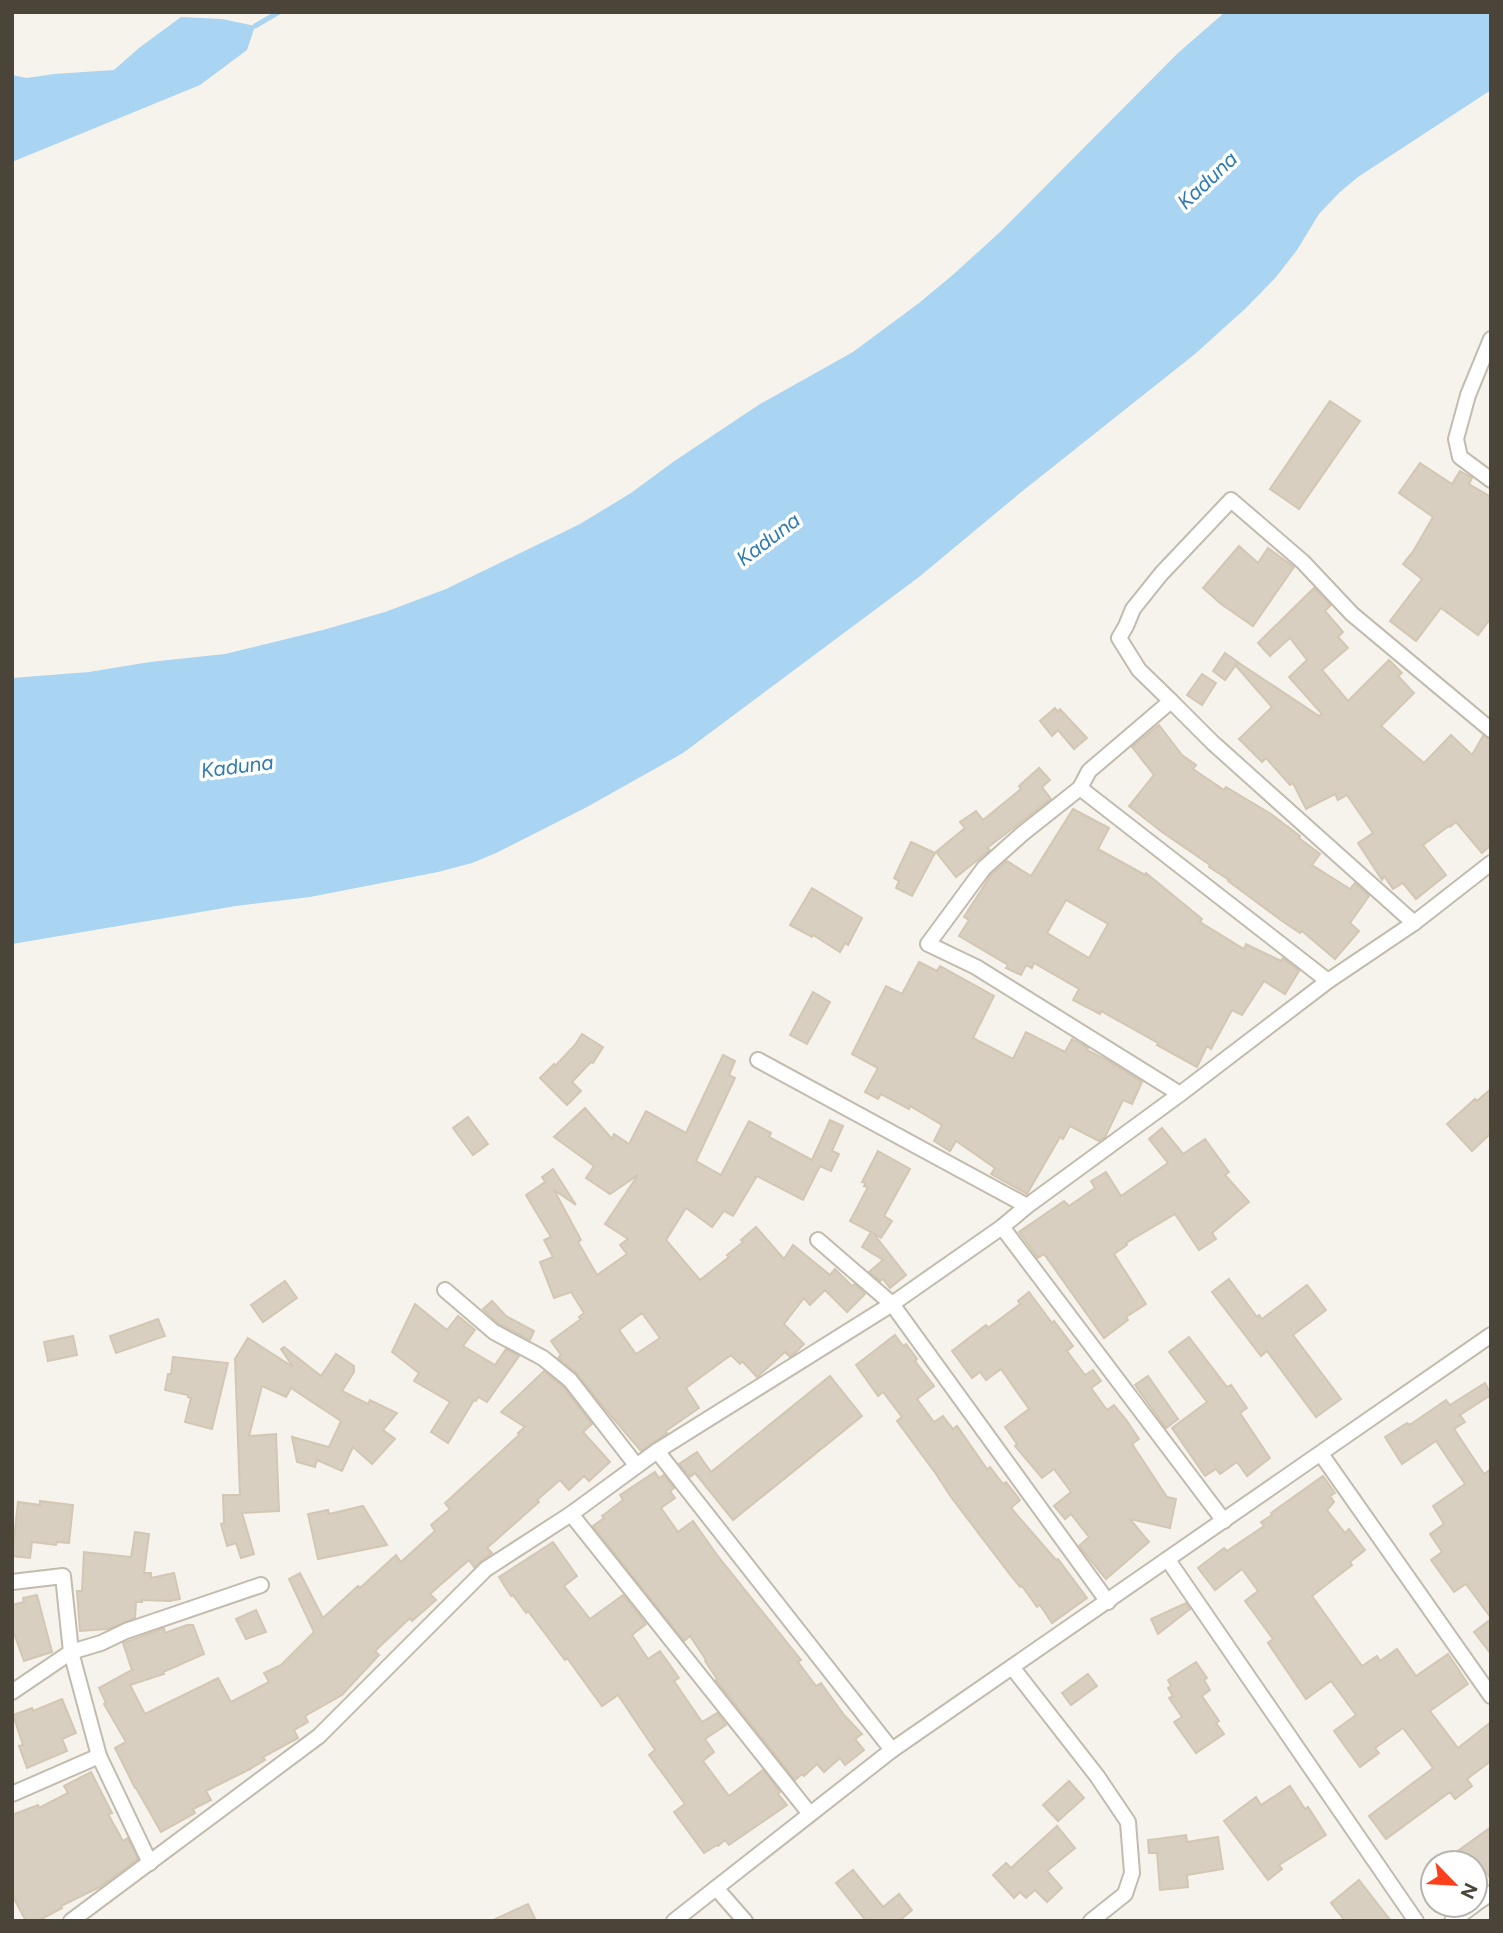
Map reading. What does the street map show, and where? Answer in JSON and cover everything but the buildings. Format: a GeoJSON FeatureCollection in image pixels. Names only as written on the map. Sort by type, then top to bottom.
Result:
{"type":"FeatureCollection","features":[{"type":"Feature","properties":{"kind":"street"},"geometry":{"type":"LineString","coordinates":[[1491,339],[1468,394],[1456,439],[1460,457],[1491,480]]}},
{"type":"Feature","properties":{"kind":"street"},"geometry":{"type":"LineString","coordinates":[[1414,923],[1213,743],[1139,670],[1119,638],[1133,609],[1161,574],[1231,500],[1303,562],[1352,614],[1491,730]]}},
{"type":"Feature","properties":{"kind":"street"},"geometry":{"type":"LineString","coordinates":[[1171,701],[1089,771],[1080,788],[984,868],[928,944],[976,967],[1180,1094]]}},
{"type":"Feature","properties":{"kind":"street"},"geometry":{"type":"LineString","coordinates":[[1080,788],[1328,981]]}},
{"type":"Feature","properties":{"kind":"street"},"geometry":{"type":"LineString","coordinates":[[71,1921],[319,1736],[486,1569],[571,1514],[657,1451],[892,1304],[1002,1227],[1328,981],[1414,923],[1491,863]]}},
{"type":"Feature","properties":{"kind":"street"},"geometry":{"type":"LineString","coordinates":[[758,1060],[1027,1206]]}},
{"type":"Feature","properties":{"kind":"street"},"geometry":{"type":"LineString","coordinates":[[1002,1227],[1224,1521]]}},
{"type":"Feature","properties":{"kind":"street"},"geometry":{"type":"LineString","coordinates":[[818,1240],[892,1304],[1108,1602]]}},
{"type":"Feature","properties":{"kind":"street"},"geometry":{"type":"LineString","coordinates":[[445,1290],[494,1332],[543,1358],[570,1380],[636,1465]]}},
{"type":"Feature","properties":{"kind":"street"},"geometry":{"type":"LineString","coordinates":[[674,1921],[892,1750],[1491,1335]]}},
{"type":"Feature","properties":{"kind":"street"},"geometry":{"type":"LineString","coordinates":[[657,1451],[892,1750]]}},
{"type":"Feature","properties":{"kind":"street"},"geometry":{"type":"LineString","coordinates":[[1321,1454],[1491,1696]]}},
{"type":"Feature","properties":{"kind":"street"},"geometry":{"type":"LineString","coordinates":[[571,1514],[810,1814]]}},
{"type":"Feature","properties":{"kind":"street"},"geometry":{"type":"LineString","coordinates":[[1168,1560],[1416,1921]]}},
{"type":"Feature","properties":{"kind":"street"},"geometry":{"type":"LineString","coordinates":[[12,1582],[62,1576],[71,1652],[99,1756],[150,1863]]}},
{"type":"Feature","properties":{"kind":"street"},"geometry":{"type":"LineString","coordinates":[[12,1692],[71,1652],[261,1585]]}},
{"type":"Feature","properties":{"kind":"street"},"geometry":{"type":"LineString","coordinates":[[1013,1667],[1097,1776],[1128,1822],[1132,1873],[1125,1894],[1091,1921]]}},
{"type":"Feature","properties":{"kind":"street"},"geometry":{"type":"LineString","coordinates":[[12,1794],[99,1756]]}},
{"type":"Feature","properties":{"kind":"street"},"geometry":{"type":"LineString","coordinates":[[716,1888],[744,1921]]}},
{"type":"Feature","properties":{"kind":"water","name":"Kaduna"},"geometry":{"type":"Polygon","coordinates":[[[1225,12],[1491,12],[1491,90],[1358,177],[1319,214],[1297,250],[1276,277],[1195,354],[919,577],[683,753],[587,807],[472,863],[310,897],[236,906],[12,944],[12,678],[89,672],[225,654],[323,630],[385,612],[446,589],[580,524],[631,493],[760,404],[853,352],[919,303],[1000,232],[1177,54],[1225,12]]]}},
{"type":"Feature","properties":{"kind":"water"},"geometry":{"type":"Polygon","coordinates":[[[181,17],[222,19],[255,26],[247,50],[200,85],[12,162],[12,75],[27,78],[114,70],[181,17]]]}},
{"type":"Feature","properties":{"kind":"waterway"},"geometry":{"type":"LineString","coordinates":[[255,26],[279,12]]}}]}
